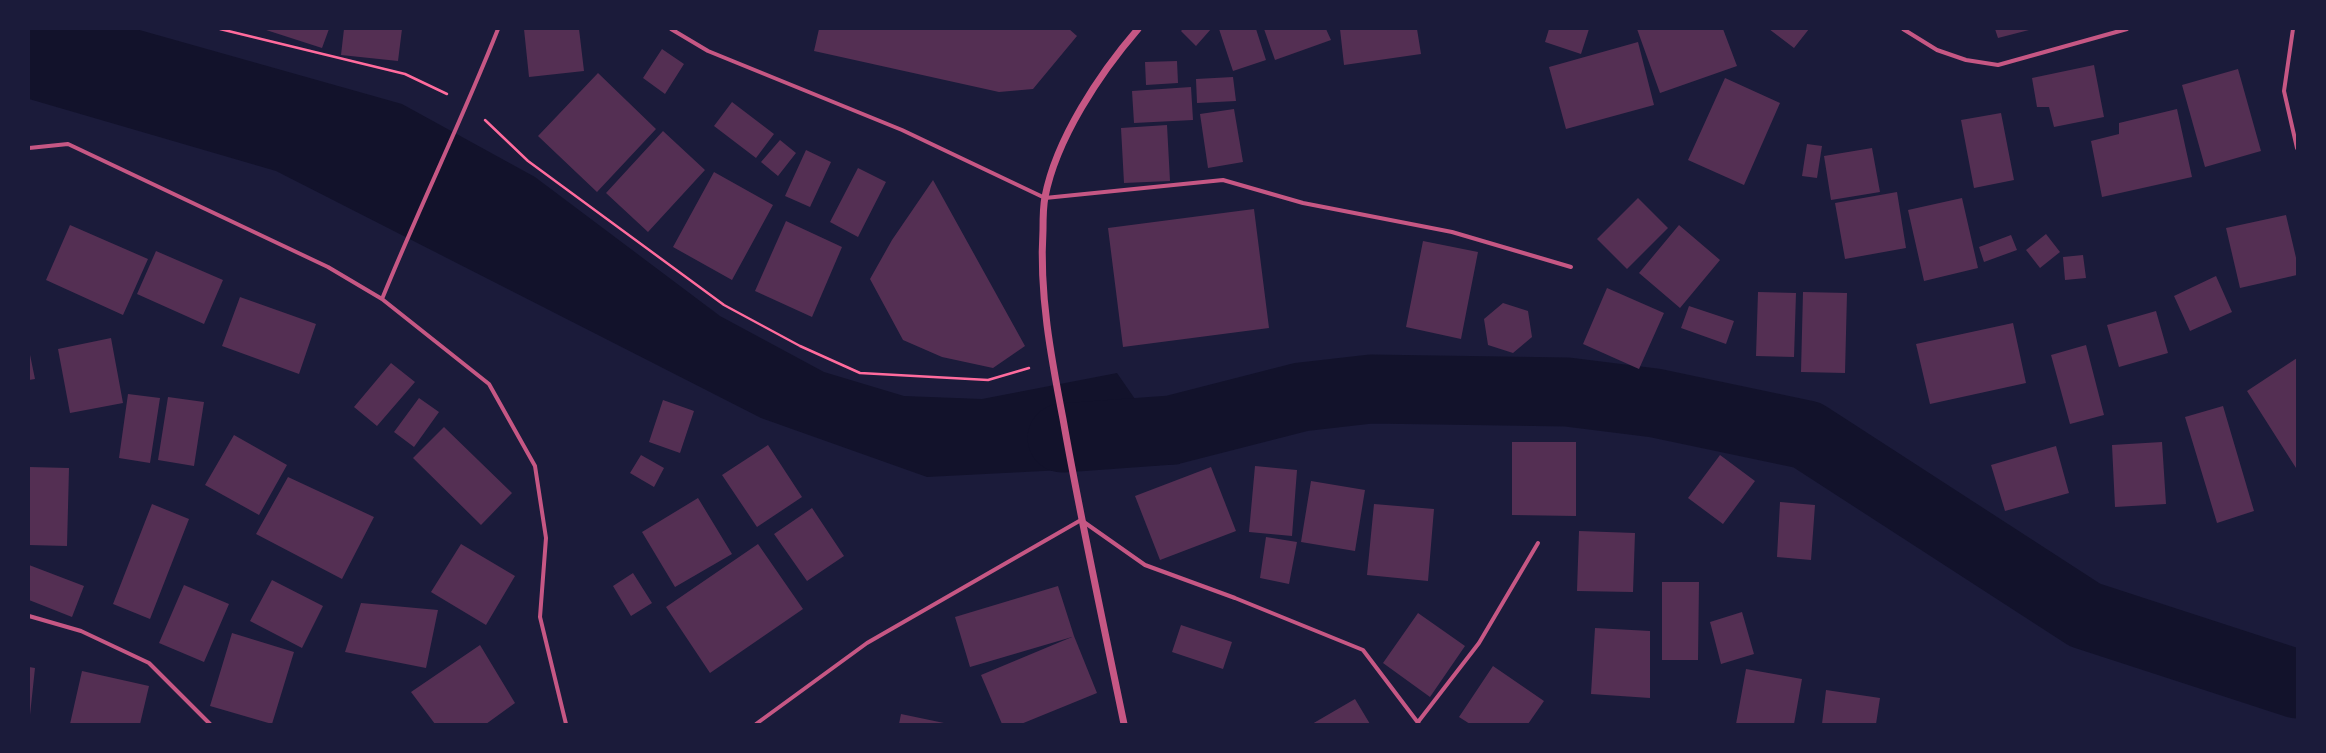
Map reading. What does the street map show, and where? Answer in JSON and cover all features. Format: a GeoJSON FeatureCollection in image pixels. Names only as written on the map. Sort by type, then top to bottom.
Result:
{"type":"FeatureCollection","features":[{"type":"Feature","properties":{"kind":"street"},"geometry":{"type":"LineString","coordinates":[[382,299],[468,105],[498,29]]}},
{"type":"Feature","properties":{"kind":"street"},"geometry":{"type":"LineString","coordinates":[[671,29],[708,51],[902,130],[1045,198],[1223,180],[1303,203],[1452,232],[1571,267]]}},
{"type":"Feature","properties":{"kind":"street"},"geometry":{"type":"LineString","coordinates":[[1124,724],[1081,520],[1053,365],[1045,309],[1042,248],[1045,198],[1060,150],[1099,78],[1138,29]]}},
{"type":"Feature","properties":{"kind":"street"},"geometry":{"type":"LineString","coordinates":[[1904,29],[1937,50],[1966,60],[1998,65],[2127,29]]}},
{"type":"Feature","properties":{"kind":"street"},"geometry":{"type":"LineString","coordinates":[[2293,29],[2284,91],[2297,148]]}},
{"type":"Feature","properties":{"kind":"street"},"geometry":{"type":"LineString","coordinates":[[29,148],[68,144],[328,267],[382,299],[489,384],[535,466],[546,538],[540,617],[566,724]]}},
{"type":"Feature","properties":{"kind":"street"},"geometry":{"type":"LineString","coordinates":[[1081,520],[1145,565],[1235,598],[1363,650],[1419,723],[1479,643],[1538,543]]}},
{"type":"Feature","properties":{"kind":"street"},"geometry":{"type":"LineString","coordinates":[[756,724],[867,642],[1081,520]]}},
{"type":"Feature","properties":{"kind":"street"},"geometry":{"type":"LineString","coordinates":[[29,616],[81,631],[149,663],[210,724]]}},
{"type":"Feature","properties":{"kind":"path"},"geometry":{"type":"LineString","coordinates":[[220,29],[405,74],[468,105],[528,161],[724,304],[800,346],[860,373],[988,380],[1053,365]]}},
{"type":"Feature","properties":{"kind":"shaded area"},"geometry":{"type":"Polygon","coordinates":[[[29,29],[136,29],[402,104],[535,177],[720,316],[824,372],[904,396],[982,399],[1117,373],[1180,464],[927,477],[761,418],[276,171],[29,99],[29,29]]]}},
{"type":"Feature","properties":{"kind":"building"},"geometry":{"type":"Polygon","coordinates":[[[263,29],[329,29],[322,48],[263,29]]]}},
{"type":"Feature","properties":{"kind":"building"},"geometry":{"type":"Polygon","coordinates":[[[344,29],[402,29],[398,61],[341,55],[344,29]]]}},
{"type":"Feature","properties":{"kind":"building"},"geometry":{"type":"Polygon","coordinates":[[[524,29],[579,29],[584,71],[529,77],[524,29]]]}},
{"type":"Feature","properties":{"kind":"building"},"geometry":{"type":"Polygon","coordinates":[[[819,29],[1069,29],[1077,36],[1033,89],[999,92],[814,51],[819,29]]]}},
{"type":"Feature","properties":{"kind":"building"},"geometry":{"type":"Polygon","coordinates":[[[1183,29],[1211,29],[1196,46],[1181,31],[1183,29]]]}},
{"type":"Feature","properties":{"kind":"building"},"geometry":{"type":"Polygon","coordinates":[[[1219,29],[1256,29],[1266,60],[1233,71],[1219,29]]]}},
{"type":"Feature","properties":{"kind":"building"},"geometry":{"type":"Polygon","coordinates":[[[1264,29],[1326,29],[1331,40],[1275,60],[1264,29]]]}},
{"type":"Feature","properties":{"kind":"building"},"geometry":{"type":"Polygon","coordinates":[[[1340,29],[1417,29],[1421,54],[1344,65],[1340,29]]]}},
{"type":"Feature","properties":{"kind":"building"},"geometry":{"type":"Polygon","coordinates":[[[1549,29],[1589,29],[1581,54],[1545,42],[1549,29]]]}},
{"type":"Feature","properties":{"kind":"building"},"geometry":{"type":"Polygon","coordinates":[[[1637,29],[1723,29],[1737,66],[1660,93],[1637,29]]]}},
{"type":"Feature","properties":{"kind":"building"},"geometry":{"type":"Polygon","coordinates":[[[1769,29],[1809,29],[1794,48],[1769,29]]]}},
{"type":"Feature","properties":{"kind":"building"},"geometry":{"type":"Polygon","coordinates":[[[1995,29],[2029,29],[2029,30],[1998,38],[1995,29]]]}},
{"type":"Feature","properties":{"kind":"building"},"geometry":{"type":"Polygon","coordinates":[[[1638,42],[1654,105],[1566,129],[1549,67],[1638,42]]]}},
{"type":"Feature","properties":{"kind":"building"},"geometry":{"type":"Polygon","coordinates":[[[662,49],[684,64],[665,94],[643,78],[662,49]]]}},
{"type":"Feature","properties":{"kind":"building"},"geometry":{"type":"Polygon","coordinates":[[[1177,61],[1178,83],[1146,85],[1145,62],[1177,61]]]}},
{"type":"Feature","properties":{"kind":"building"},"geometry":{"type":"Polygon","coordinates":[[[2094,65],[2104,117],[2054,127],[2049,107],[2037,107],[2032,78],[2094,65]]]}},
{"type":"Feature","properties":{"kind":"building"},"geometry":{"type":"Polygon","coordinates":[[[2238,69],[2261,151],[2205,167],[2182,85],[2238,69]]]}},
{"type":"Feature","properties":{"kind":"building"},"geometry":{"type":"Polygon","coordinates":[[[598,73],[656,129],[597,192],[538,136],[598,73]]]}},
{"type":"Feature","properties":{"kind":"building"},"geometry":{"type":"Polygon","coordinates":[[[1233,77],[1236,101],[1197,103],[1196,79],[1233,77]]]}},
{"type":"Feature","properties":{"kind":"building"},"geometry":{"type":"Polygon","coordinates":[[[1725,78],[1780,103],[1744,185],[1688,160],[1725,78]]]}},
{"type":"Feature","properties":{"kind":"building"},"geometry":{"type":"Polygon","coordinates":[[[1191,87],[1193,120],[1134,123],[1132,91],[1191,87]]]}},
{"type":"Feature","properties":{"kind":"building"},"geometry":{"type":"Polygon","coordinates":[[[732,102],[774,134],[756,158],[714,126],[732,102]]]}},
{"type":"Feature","properties":{"kind":"building"},"geometry":{"type":"Polygon","coordinates":[[[1234,109],[1243,162],[1208,168],[1200,114],[1234,109]]]}},
{"type":"Feature","properties":{"kind":"building"},"geometry":{"type":"Polygon","coordinates":[[[2177,109],[2192,177],[2102,197],[2091,141],[2119,134],[2119,123],[2177,109]]]}},
{"type":"Feature","properties":{"kind":"building"},"geometry":{"type":"Polygon","coordinates":[[[2001,113],[2014,180],[1974,188],[1961,120],[2001,113]]]}},
{"type":"Feature","properties":{"kind":"building"},"geometry":{"type":"Polygon","coordinates":[[[1167,125],[1170,181],[1124,183],[1121,128],[1167,125]]]}},
{"type":"Feature","properties":{"kind":"building"},"geometry":{"type":"Polygon","coordinates":[[[663,131],[705,170],[648,232],[606,193],[663,131]]]}},
{"type":"Feature","properties":{"kind":"building"},"geometry":{"type":"Polygon","coordinates":[[[780,140],[796,153],[778,176],[761,162],[780,140]]]}},
{"type":"Feature","properties":{"kind":"building"},"geometry":{"type":"Polygon","coordinates":[[[1807,144],[1822,146],[1817,178],[1802,176],[1807,144]]]}},
{"type":"Feature","properties":{"kind":"building"},"geometry":{"type":"Polygon","coordinates":[[[1872,148],[1880,192],[1831,200],[1824,156],[1872,148]]]}},
{"type":"Feature","properties":{"kind":"building"},"geometry":{"type":"Polygon","coordinates":[[[806,150],[831,162],[810,207],[785,196],[806,150]]]}},
{"type":"Feature","properties":{"kind":"building"},"geometry":{"type":"Polygon","coordinates":[[[858,168],[886,182],[858,237],[830,222],[858,168]]]}},
{"type":"Feature","properties":{"kind":"building"},"geometry":{"type":"Polygon","coordinates":[[[714,172],[773,205],[732,280],[673,247],[714,172]]]}},
{"type":"Feature","properties":{"kind":"building"},"geometry":{"type":"Polygon","coordinates":[[[933,180],[1025,346],[993,368],[942,357],[903,340],[870,279],[892,240],[933,180]]]}},
{"type":"Feature","properties":{"kind":"building"},"geometry":{"type":"Polygon","coordinates":[[[1897,192],[1906,248],[1845,259],[1835,203],[1897,192]]]}},
{"type":"Feature","properties":{"kind":"building"},"geometry":{"type":"Polygon","coordinates":[[[1638,198],[1668,228],[1627,269],[1597,239],[1638,198]]]}},
{"type":"Feature","properties":{"kind":"building"},"geometry":{"type":"Polygon","coordinates":[[[1962,198],[1978,268],[1924,281],[1908,210],[1962,198]]]}},
{"type":"Feature","properties":{"kind":"building"},"geometry":{"type":"Polygon","coordinates":[[[1254,209],[1269,328],[1123,347],[1108,228],[1254,209]]]}},
{"type":"Feature","properties":{"kind":"building"},"geometry":{"type":"Polygon","coordinates":[[[2286,215],[2297,262],[2297,275],[2240,288],[2226,228],[2286,215]]]}},
{"type":"Feature","properties":{"kind":"building"},"geometry":{"type":"Polygon","coordinates":[[[786,221],[842,247],[812,317],[755,291],[786,221]]]}},
{"type":"Feature","properties":{"kind":"building"},"geometry":{"type":"Polygon","coordinates":[[[70,225],[148,259],[123,315],[46,280],[70,225]]]}},
{"type":"Feature","properties":{"kind":"building"},"geometry":{"type":"Polygon","coordinates":[[[1679,225],[1720,260],[1680,308],[1639,273],[1679,225]]]}},
{"type":"Feature","properties":{"kind":"building"},"geometry":{"type":"Polygon","coordinates":[[[2046,234],[2060,252],[2040,268],[2026,250],[2046,234]]]}},
{"type":"Feature","properties":{"kind":"building"},"geometry":{"type":"Polygon","coordinates":[[[2011,235],[2017,250],[1984,262],[1979,247],[2011,235]]]}},
{"type":"Feature","properties":{"kind":"building"},"geometry":{"type":"Polygon","coordinates":[[[1423,241],[1478,252],[1461,339],[1406,327],[1423,241]]]}},
{"type":"Feature","properties":{"kind":"building"},"geometry":{"type":"Polygon","coordinates":[[[156,251],[223,280],[204,324],[137,294],[156,251]]]}},
{"type":"Feature","properties":{"kind":"building"},"geometry":{"type":"Polygon","coordinates":[[[2083,255],[2086,278],[2065,280],[2063,257],[2083,255]]]}},
{"type":"Feature","properties":{"kind":"building"},"geometry":{"type":"Polygon","coordinates":[[[2216,276],[2232,312],[2190,331],[2174,296],[2216,276]]]}},
{"type":"Feature","properties":{"kind":"building"},"geometry":{"type":"Polygon","coordinates":[[[1607,288],[1664,313],[1639,369],[1583,344],[1607,288]]]}},
{"type":"Feature","properties":{"kind":"building"},"geometry":{"type":"Polygon","coordinates":[[[1758,292],[1796,293],[1794,357],[1756,356],[1758,292]]]}},
{"type":"Feature","properties":{"kind":"building"},"geometry":{"type":"Polygon","coordinates":[[[1803,292],[1847,293],[1845,373],[1801,372],[1803,292]]]}},
{"type":"Feature","properties":{"kind":"building"},"geometry":{"type":"Polygon","coordinates":[[[240,297],[316,324],[299,374],[222,346],[240,297]]]}},
{"type":"Feature","properties":{"kind":"building"},"geometry":{"type":"Polygon","coordinates":[[[1503,303],[1528,311],[1532,337],[1513,353],[1488,345],[1484,319],[1503,303]]]}},
{"type":"Feature","properties":{"kind":"building"},"geometry":{"type":"Polygon","coordinates":[[[1689,306],[1734,321],[1726,344],[1681,328],[1689,306]]]}},
{"type":"Feature","properties":{"kind":"building"},"geometry":{"type":"Polygon","coordinates":[[[2156,311],[2168,353],[2119,367],[2107,325],[2156,311]]]}},
{"type":"Feature","properties":{"kind":"building"},"geometry":{"type":"Polygon","coordinates":[[[2013,323],[2026,383],[1930,404],[1916,344],[2013,323]]]}},
{"type":"Feature","properties":{"kind":"building"},"geometry":{"type":"Polygon","coordinates":[[[111,338],[123,403],[70,413],[58,349],[111,338]]]}},
{"type":"Feature","properties":{"kind":"building"},"geometry":{"type":"Polygon","coordinates":[[[2086,345],[2104,415],[2070,424],[2051,355],[2086,345]]]}},
{"type":"Feature","properties":{"kind":"building"},"geometry":{"type":"Polygon","coordinates":[[[29,350],[35,379],[29,380],[29,350]]]}},
{"type":"Feature","properties":{"kind":"building"},"geometry":{"type":"Polygon","coordinates":[[[2297,358],[2297,467],[2296,468],[2247,391],[2297,358]]]}},
{"type":"Feature","properties":{"kind":"building"},"geometry":{"type":"Polygon","coordinates":[[[391,363],[415,382],[377,426],[354,407],[391,363]]]}},
{"type":"Feature","properties":{"kind":"building"},"geometry":{"type":"Polygon","coordinates":[[[128,394],[160,398],[150,463],[119,458],[128,394]]]}},
{"type":"Feature","properties":{"kind":"building"},"geometry":{"type":"Polygon","coordinates":[[[168,397],[204,402],[194,466],[158,460],[168,397]]]}},
{"type":"Feature","properties":{"kind":"building"},"geometry":{"type":"Polygon","coordinates":[[[419,398],[439,412],[414,447],[394,432],[419,398]]]}},
{"type":"Feature","properties":{"kind":"building"},"geometry":{"type":"Polygon","coordinates":[[[663,400],[694,411],[680,453],[649,442],[663,400]]]}},
{"type":"Feature","properties":{"kind":"building"},"geometry":{"type":"Polygon","coordinates":[[[2223,406],[2254,511],[2217,523],[2185,417],[2223,406]]]}},
{"type":"Feature","properties":{"kind":"building"},"geometry":{"type":"Polygon","coordinates":[[[444,427],[512,493],[481,525],[413,458],[444,427]]]}},
{"type":"Feature","properties":{"kind":"building"},"geometry":{"type":"Polygon","coordinates":[[[234,435],[287,465],[259,515],[205,485],[234,435]]]}},
{"type":"Feature","properties":{"kind":"building"},"geometry":{"type":"Polygon","coordinates":[[[1512,442],[1576,442],[1576,516],[1512,515],[1512,442]]]}},
{"type":"Feature","properties":{"kind":"building"},"geometry":{"type":"Polygon","coordinates":[[[2162,442],[2166,504],[2115,507],[2112,445],[2162,442]]]}},
{"type":"Feature","properties":{"kind":"building"},"geometry":{"type":"Polygon","coordinates":[[[768,445],[802,497],[757,527],[722,475],[768,445]]]}},
{"type":"Feature","properties":{"kind":"building"},"geometry":{"type":"Polygon","coordinates":[[[2056,446],[2069,493],[2005,511],[1991,465],[2056,446]]]}},
{"type":"Feature","properties":{"kind":"building"},"geometry":{"type":"Polygon","coordinates":[[[641,455],[664,468],[654,487],[630,473],[641,455]]]}},
{"type":"Feature","properties":{"kind":"building"},"geometry":{"type":"Polygon","coordinates":[[[1720,455],[1755,481],[1723,524],[1688,498],[1720,455]]]}},
{"type":"Feature","properties":{"kind":"building"},"geometry":{"type":"Polygon","coordinates":[[[1255,466],[1297,470],[1292,536],[1249,532],[1255,466]]]}},
{"type":"Feature","properties":{"kind":"building"},"geometry":{"type":"Polygon","coordinates":[[[29,467],[69,468],[67,546],[29,545],[29,467]]]}},
{"type":"Feature","properties":{"kind":"building"},"geometry":{"type":"Polygon","coordinates":[[[1211,467],[1236,531],[1160,560],[1135,496],[1211,467]]]}},
{"type":"Feature","properties":{"kind":"building"},"geometry":{"type":"Polygon","coordinates":[[[288,477],[374,517],[342,579],[256,534],[288,477]]]}},
{"type":"Feature","properties":{"kind":"building"},"geometry":{"type":"Polygon","coordinates":[[[1311,481],[1365,490],[1355,551],[1301,542],[1311,481]]]}},
{"type":"Feature","properties":{"kind":"building"},"geometry":{"type":"Polygon","coordinates":[[[698,498],[732,554],[675,587],[642,532],[698,498]]]}},
{"type":"Feature","properties":{"kind":"building"},"geometry":{"type":"Polygon","coordinates":[[[1780,502],[1815,505],[1811,560],[1777,557],[1780,502]]]}},
{"type":"Feature","properties":{"kind":"building"},"geometry":{"type":"Polygon","coordinates":[[[152,504],[189,519],[150,619],[113,604],[152,504]]]}},
{"type":"Feature","properties":{"kind":"building"},"geometry":{"type":"Polygon","coordinates":[[[1374,504],[1434,509],[1428,581],[1367,575],[1374,504]]]}},
{"type":"Feature","properties":{"kind":"building"},"geometry":{"type":"Polygon","coordinates":[[[812,508],[844,556],[807,581],[774,534],[812,508]]]}},
{"type":"Feature","properties":{"kind":"building"},"geometry":{"type":"Polygon","coordinates":[[[1579,531],[1635,533],[1633,592],[1577,591],[1579,531]]]}},
{"type":"Feature","properties":{"kind":"building"},"geometry":{"type":"Polygon","coordinates":[[[1266,537],[1297,542],[1289,584],[1260,578],[1266,537]]]}},
{"type":"Feature","properties":{"kind":"building"},"geometry":{"type":"Polygon","coordinates":[[[461,544],[515,576],[486,625],[431,592],[461,544]]]}},
{"type":"Feature","properties":{"kind":"building"},"geometry":{"type":"Polygon","coordinates":[[[758,544],[803,609],[710,673],[666,607],[758,544]]]}},
{"type":"Feature","properties":{"kind":"building"},"geometry":{"type":"Polygon","coordinates":[[[29,565],[84,586],[72,617],[29,600],[29,565]]]}},
{"type":"Feature","properties":{"kind":"building"},"geometry":{"type":"Polygon","coordinates":[[[633,573],[652,603],[631,616],[613,586],[633,573]]]}},
{"type":"Feature","properties":{"kind":"building"},"geometry":{"type":"Polygon","coordinates":[[[272,580],[323,606],[302,648],[250,621],[272,580]]]}},
{"type":"Feature","properties":{"kind":"building"},"geometry":{"type":"Polygon","coordinates":[[[1662,582],[1699,582],[1698,660],[1662,660],[1662,582]]]}},
{"type":"Feature","properties":{"kind":"building"},"geometry":{"type":"Polygon","coordinates":[[[184,585],[229,604],[204,662],[159,643],[184,585]]]}},
{"type":"Feature","properties":{"kind":"building"},"geometry":{"type":"Polygon","coordinates":[[[1058,586],[1074,636],[1097,693],[1021,724],[1002,724],[981,675],[1072,637],[970,667],[955,617],[1058,586]]]}},
{"type":"Feature","properties":{"kind":"building"},"geometry":{"type":"Polygon","coordinates":[[[361,603],[438,610],[426,668],[345,652],[361,603]]]}},
{"type":"Feature","properties":{"kind":"building"},"geometry":{"type":"Polygon","coordinates":[[[1742,612],[1754,654],[1721,664],[1710,622],[1742,612]]]}},
{"type":"Feature","properties":{"kind":"building"},"geometry":{"type":"Polygon","coordinates":[[[1418,613],[1465,646],[1430,697],[1383,663],[1418,613]]]}},
{"type":"Feature","properties":{"kind":"building"},"geometry":{"type":"Polygon","coordinates":[[[1181,625],[1232,642],[1223,669],[1172,652],[1181,625]]]}},
{"type":"Feature","properties":{"kind":"building"},"geometry":{"type":"Polygon","coordinates":[[[1595,628],[1650,631],[1650,698],[1591,694],[1595,628]]]}},
{"type":"Feature","properties":{"kind":"building"},"geometry":{"type":"Polygon","coordinates":[[[232,633],[294,652],[272,724],[210,706],[232,633]]]}},
{"type":"Feature","properties":{"kind":"building"},"geometry":{"type":"Polygon","coordinates":[[[480,645],[515,703],[486,724],[435,724],[411,692],[480,645]]]}},
{"type":"Feature","properties":{"kind":"building"},"geometry":{"type":"Polygon","coordinates":[[[1493,666],[1544,701],[1528,724],[1470,724],[1459,717],[1493,666]]]}},
{"type":"Feature","properties":{"kind":"building"},"geometry":{"type":"Polygon","coordinates":[[[29,667],[35,668],[30,715],[29,715],[29,667]]]}},
{"type":"Feature","properties":{"kind":"building"},"geometry":{"type":"Polygon","coordinates":[[[1746,669],[1802,679],[1794,724],[1736,724],[1746,669]]]}},
{"type":"Feature","properties":{"kind":"building"},"geometry":{"type":"Polygon","coordinates":[[[82,671],[149,686],[140,724],[70,724],[82,671]]]}},
{"type":"Feature","properties":{"kind":"building"},"geometry":{"type":"Polygon","coordinates":[[[1826,690],[1880,698],[1876,724],[1822,724],[1826,690]]]}},
{"type":"Feature","properties":{"kind":"building"},"geometry":{"type":"Polygon","coordinates":[[[1355,699],[1370,724],[1312,724],[1355,699]]]}},
{"type":"Feature","properties":{"kind":"building"},"geometry":{"type":"Polygon","coordinates":[[[901,714],[944,723],[944,724],[899,724],[901,714]]]}},
{"type":"Feature","properties":{"kind":"waterway"},"geometry":{"type":"LineString","coordinates":[[1062,438],[1172,430],[1301,397],[1371,389],[1567,392],[1655,403],[1807,435],[2085,615],[2297,684]]}}]}
